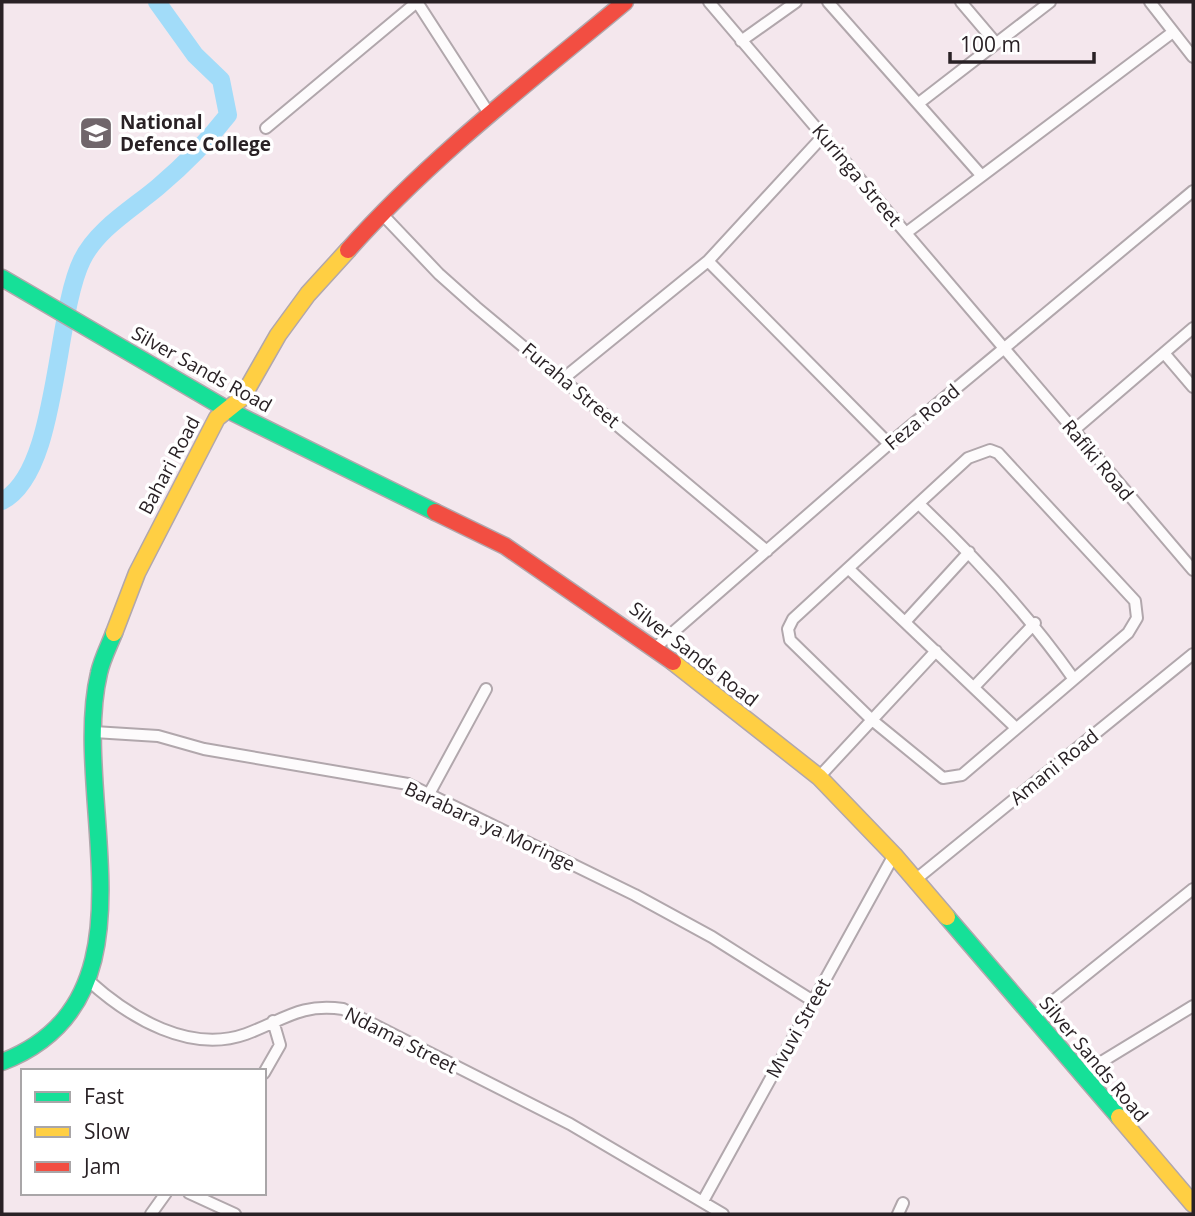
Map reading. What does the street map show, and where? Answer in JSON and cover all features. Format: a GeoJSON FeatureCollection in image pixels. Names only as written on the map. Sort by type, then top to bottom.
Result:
{"type":"FeatureCollection","features":[{"type":"Feature","properties":{"kind":"street"},"geometry":{"type":"LineString","coordinates":[[266,128],[417,2],[490,115]]}},
{"type":"Feature","properties":{"kind":"street","name":"Bahari Road"},"geometry":{"type":"LineString","coordinates":[[2,1062],[50,1036],[67,1018],[89,981],[98,949],[102,919],[94,732],[99,673],[137,573],[217,418],[242,398],[278,335],[307,294],[382,213],[490,115],[625,2]]}},
{"type":"Feature","properties":{"kind":"street","name":"Kuringa Street"},"geometry":{"type":"LineString","coordinates":[[709,2],[1005,348]]}},
{"type":"Feature","properties":{"kind":"street"},"geometry":{"type":"LineString","coordinates":[[741,41],[796,2]]}},
{"type":"Feature","properties":{"kind":"street"},"geometry":{"type":"LineString","coordinates":[[828,2],[981,175]]}},
{"type":"Feature","properties":{"kind":"street"},"geometry":{"type":"LineString","coordinates":[[961,2],[995,42]]}},
{"type":"Feature","properties":{"kind":"street"},"geometry":{"type":"LineString","coordinates":[[919,103],[1050,2]]}},
{"type":"Feature","properties":{"kind":"street"},"geometry":{"type":"LineString","coordinates":[[1150,2],[1193,57]]}},
{"type":"Feature","properties":{"kind":"street"},"geometry":{"type":"LineString","coordinates":[[906,233],[1173,32]]}},
{"type":"Feature","properties":{"kind":"street"},"geometry":{"type":"LineString","coordinates":[[564,378],[708,261],[824,135]]}},
{"type":"Feature","properties":{"kind":"street","name":"Feza Road"},"geometry":{"type":"LineString","coordinates":[[655,648],[889,444],[1192,194]]}},
{"type":"Feature","properties":{"kind":"street","name":"Furaha Street"},"geometry":{"type":"LineString","coordinates":[[382,213],[439,274],[767,551]]}},
{"type":"Feature","properties":{"kind":"street"},"geometry":{"type":"LineString","coordinates":[[708,261],[889,444]]}},
{"type":"Feature","properties":{"kind":"street","name":"Silver Sands Road"},"geometry":{"type":"LineString","coordinates":[[2,278],[228,410],[505,546],[655,648],[818,778],[894,855],[1080,1075],[1190,1194]]}},
{"type":"Feature","properties":{"kind":"street"},"geometry":{"type":"LineString","coordinates":[[1073,431],[1193,328]]}},
{"type":"Feature","properties":{"kind":"street","name":"Rafiki Road"},"geometry":{"type":"LineString","coordinates":[[1005,348],[1193,570]]}},
{"type":"Feature","properties":{"kind":"street"},"geometry":{"type":"LineString","coordinates":[[1164,354],[1193,387]]}},
{"type":"Feature","properties":{"kind":"street"},"geometry":{"type":"LineString","coordinates":[[982,451],[998,453],[1135,601],[1137,618],[1128,633],[962,775],[949,779],[936,776],[872,720],[788,635],[793,619],[920,506],[975,454],[982,451]]}},
{"type":"Feature","properties":{"kind":"street"},"geometry":{"type":"LineString","coordinates":[[920,506],[969,552],[1035,623],[1073,678]]}},
{"type":"Feature","properties":{"kind":"street"},"geometry":{"type":"LineString","coordinates":[[905,622],[969,552]]}},
{"type":"Feature","properties":{"kind":"street"},"geometry":{"type":"LineString","coordinates":[[850,570],[1016,728]]}},
{"type":"Feature","properties":{"kind":"street"},"geometry":{"type":"LineString","coordinates":[[974,688],[1035,623]]}},
{"type":"Feature","properties":{"kind":"street"},"geometry":{"type":"LineString","coordinates":[[818,778],[936,652]]}},
{"type":"Feature","properties":{"kind":"street","name":"Amani Road"},"geometry":{"type":"LineString","coordinates":[[915,880],[1193,654]]}},
{"type":"Feature","properties":{"kind":"street"},"geometry":{"type":"LineString","coordinates":[[429,793],[486,689]]}},
{"type":"Feature","properties":{"kind":"street","name":"Barabara ya Moringe"},"geometry":{"type":"LineString","coordinates":[[94,732],[158,736],[204,749],[408,784],[635,895],[712,937],[813,1000]]}},
{"type":"Feature","properties":{"kind":"street","name":"Mvuvi Street"},"geometry":{"type":"LineString","coordinates":[[702,1201],[894,855]]}},
{"type":"Feature","properties":{"kind":"street"},"geometry":{"type":"LineString","coordinates":[[1032,1018],[1193,889]]}},
{"type":"Feature","properties":{"kind":"street","name":"Ndama Street"},"geometry":{"type":"LineString","coordinates":[[89,981],[118,1004],[180,1036],[213,1040],[244,1034],[296,1010],[320,1005],[343,1009],[570,1124],[723,1214]]}},
{"type":"Feature","properties":{"kind":"street"},"geometry":{"type":"LineString","coordinates":[[1080,1075],[1193,1006]]}},
{"type":"Feature","properties":{"kind":"street"},"geometry":{"type":"LineString","coordinates":[[266,1070],[280,1045],[273,1021]]}},
{"type":"Feature","properties":{"kind":"street"},"geometry":{"type":"LineString","coordinates":[[151,1214],[165,1195]]}},
{"type":"Feature","properties":{"kind":"street"},"geometry":{"type":"LineString","coordinates":[[193,1195],[236,1214]]}},
{"type":"Feature","properties":{"kind":"waterway"},"geometry":{"type":"LineString","coordinates":[[2,501],[21,485],[35,459],[53,391],[73,286],[82,260],[106,229],[186,162],[228,115],[221,80],[195,55],[157,2]]}},
{"type":"Feature","properties":{"kind":"traffic: fast"},"geometry":{"type":"LineString","coordinates":[[2,278],[228,410],[435,512]]}},
{"type":"Feature","properties":{"kind":"traffic: fast"},"geometry":{"type":"LineString","coordinates":[[2,1062],[52,1032],[82,992],[96,944],[100,891],[93,723],[99,673],[114,633]]}},
{"type":"Feature","properties":{"kind":"traffic: fast"},"geometry":{"type":"LineString","coordinates":[[947,917],[1119,1117]]}},
{"type":"Feature","properties":{"kind":"traffic: slow"},"geometry":{"type":"LineString","coordinates":[[114,633],[137,573],[217,418],[242,398],[278,335],[308,294],[348,250]]}},
{"type":"Feature","properties":{"kind":"traffic: slow"},"geometry":{"type":"LineString","coordinates":[[673,662],[819,777],[894,855],[947,917]]}},
{"type":"Feature","properties":{"kind":"traffic: slow"},"geometry":{"type":"LineString","coordinates":[[1119,1117],[1193,1204]]}},
{"type":"Feature","properties":{"kind":"traffic: jam"},"geometry":{"type":"LineString","coordinates":[[348,250],[447,152],[625,2]]}},
{"type":"Feature","properties":{"kind":"traffic: jam"},"geometry":{"type":"LineString","coordinates":[[435,512],[505,546],[673,662]]}},
{"type":"Feature","properties":{"kind":"place","name":"National Defence College"},"geometry":{"type":"Point","coordinates":[96,133]}}]}
